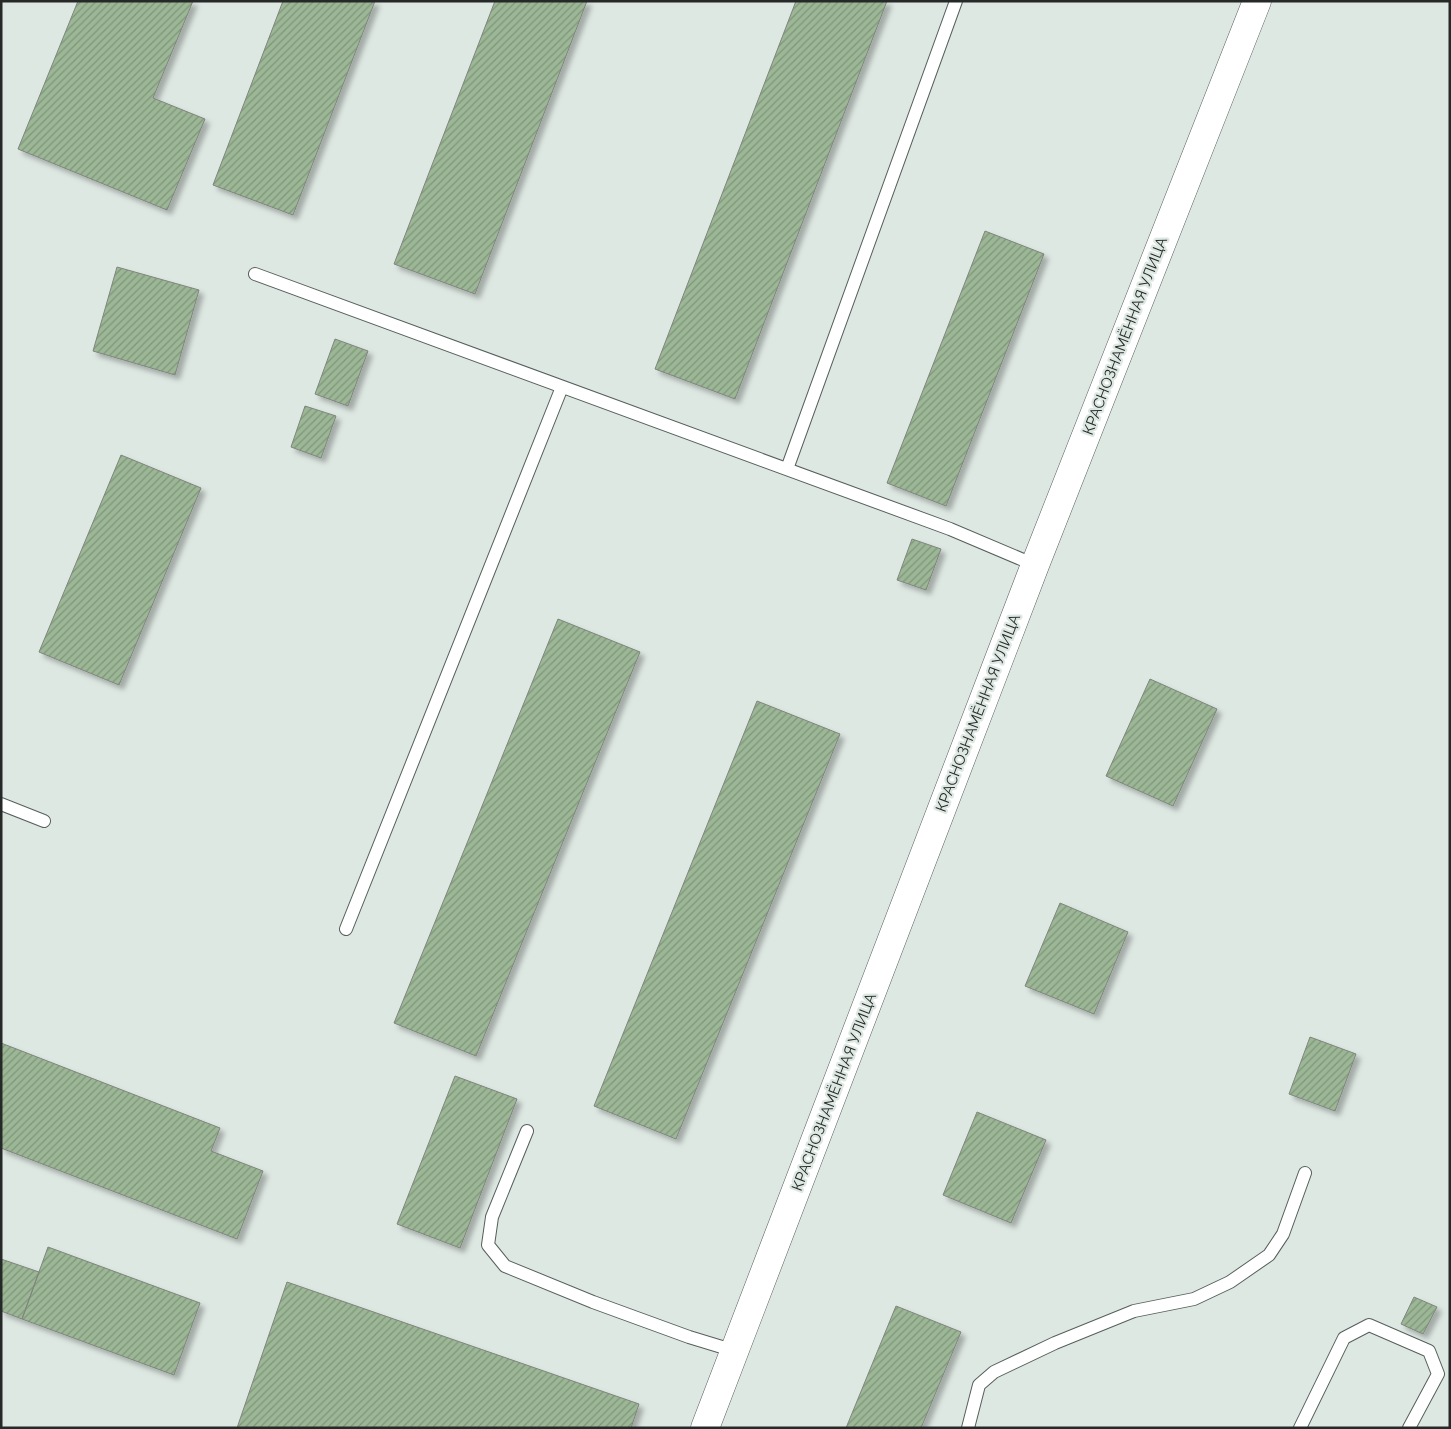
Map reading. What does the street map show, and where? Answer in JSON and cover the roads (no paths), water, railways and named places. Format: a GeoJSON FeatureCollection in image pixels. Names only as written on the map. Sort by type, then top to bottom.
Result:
{"type":"FeatureCollection","features":[{"type":"Feature","properties":{"kind":"main road","name":"КРАСНОЗНАМЁННАЯ УЛИЦА"},"geometry":{"type":"LineString","coordinates":[[705,1428],[1035,564],[1257,1]]}},
{"type":"Feature","properties":{"kind":"lane"},"geometry":{"type":"LineString","coordinates":[[787,469],[956,1]]}},
{"type":"Feature","properties":{"kind":"lane"},"geometry":{"type":"LineString","coordinates":[[254,274],[950,529],[1035,564]]}},
{"type":"Feature","properties":{"kind":"lane"},"geometry":{"type":"LineString","coordinates":[[346,929],[562,387]]}},
{"type":"Feature","properties":{"kind":"lane"},"geometry":{"type":"LineString","coordinates":[[1,804],[44,821]]}},
{"type":"Feature","properties":{"kind":"lane"},"geometry":{"type":"LineString","coordinates":[[527,1131],[492,1217],[488,1245],[504,1266],[593,1302],[689,1337],[735,1351]]}},
{"type":"Feature","properties":{"kind":"lane"},"geometry":{"type":"LineString","coordinates":[[968,1428],[979,1385],[994,1372],[1055,1343],[1134,1311],[1194,1299],[1230,1282],[1269,1255],[1283,1234],[1305,1173]]}},
{"type":"Feature","properties":{"kind":"lane"},"geometry":{"type":"LineString","coordinates":[[1300,1428],[1344,1338],[1369,1325],[1429,1351],[1438,1374],[1409,1428]]}}]}
